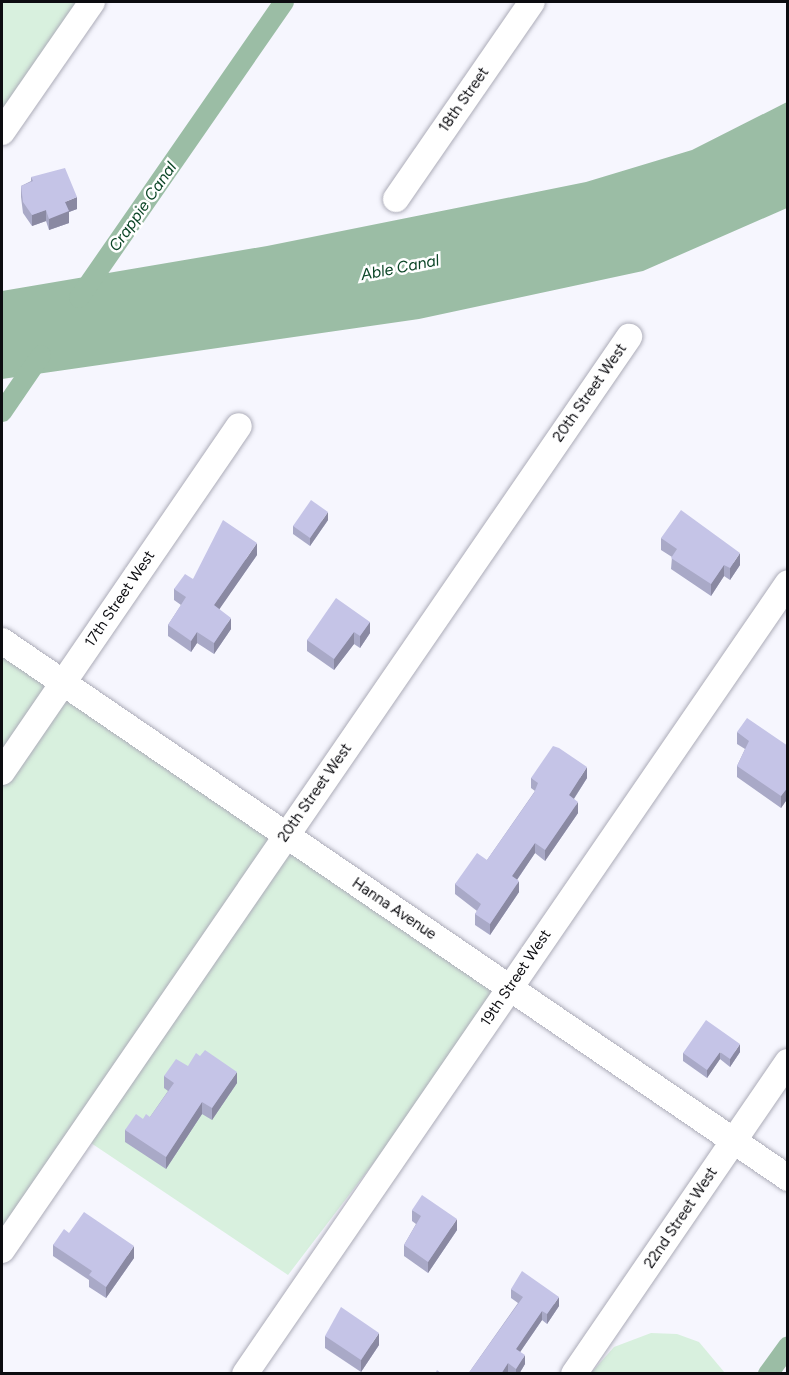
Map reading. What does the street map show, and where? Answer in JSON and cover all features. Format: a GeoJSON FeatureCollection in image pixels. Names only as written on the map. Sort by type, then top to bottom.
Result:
{"type":"FeatureCollection","features":[{"type":"Feature","properties":{"kind":"street"},"geometry":{"type":"LineString","coordinates":[[2,132],[92,2]]}},
{"type":"Feature","properties":{"kind":"street","name":"18th Street"},"geometry":{"type":"LineString","coordinates":[[396,199],[531,2]]}},
{"type":"Feature","properties":{"kind":"street","name":"20th Street West"},"geometry":{"type":"LineString","coordinates":[[2,1250],[629,337]]}},
{"type":"Feature","properties":{"kind":"street","name":"17th Street West"},"geometry":{"type":"LineString","coordinates":[[2,772],[239,426]]}},
{"type":"Feature","properties":{"kind":"street","name":"19th Street West"},"geometry":{"type":"LineString","coordinates":[[245,1374],[788,583]]}},
{"type":"Feature","properties":{"kind":"street","name":"Hanna Avenue"},"geometry":{"type":"LineString","coordinates":[[2,640],[788,1178]]}},
{"type":"Feature","properties":{"kind":"street","name":"22nd Street West"},"geometry":{"type":"LineString","coordinates":[[574,1374],[788,1062]]}},
{"type":"Feature","properties":{"kind":"shaded area"},"geometry":{"type":"Polygon","coordinates":[[[2,2],[102,2],[2,128],[2,2]]]}},
{"type":"Feature","properties":{"kind":"shaded area"},"geometry":{"type":"Polygon","coordinates":[[[2,645],[504,992],[288,1275],[82,1137],[2,1249],[2,645]]]}},
{"type":"Feature","properties":{"kind":"shaded area"},"geometry":{"type":"Polygon","coordinates":[[[651,1333],[677,1334],[699,1342],[725,1373],[591,1373],[614,1347],[651,1333]]]}},
{"type":"Feature","properties":{"kind":"water","name":"Able Canal"},"geometry":{"type":"Polygon","coordinates":[[[787,102],[787,208],[643,271],[419,319],[2,379],[2,291],[267,246],[586,182],[692,150],[787,102]]]}},
{"type":"Feature","properties":{"kind":"building"},"geometry":{"type":"Polygon","coordinates":[[[65,168],[77,197],[65,202],[69,211],[49,219],[46,210],[32,215],[23,202],[21,186],[33,181],[31,177],[65,168]]]}},
{"type":"Feature","properties":{"kind":"building"},"geometry":{"type":"Polygon","coordinates":[[[311,500],[328,512],[310,538],[293,526],[311,500]]]}},
{"type":"Feature","properties":{"kind":"building"},"geometry":{"type":"Polygon","coordinates":[[[681,510],[740,553],[730,568],[724,565],[711,584],[671,558],[677,549],[661,538],[681,510]]]}},
{"type":"Feature","properties":{"kind":"building"},"geometry":{"type":"Polygon","coordinates":[[[223,520],[257,543],[214,605],[231,618],[214,643],[197,632],[191,641],[168,625],[186,597],[174,589],[185,574],[193,579],[223,520]]]}},
{"type":"Feature","properties":{"kind":"building"},"geometry":{"type":"Polygon","coordinates":[[[336,598],[370,622],[360,636],[354,632],[334,659],[307,640],[336,598]]]}},
{"type":"Feature","properties":{"kind":"building"},"geometry":{"type":"Polygon","coordinates":[[[747,718],[788,746],[788,787],[781,796],[737,766],[749,741],[737,732],[747,718]]]}},
{"type":"Feature","properties":{"kind":"building"},"geometry":{"type":"Polygon","coordinates":[[[553,746],[587,767],[569,795],[578,802],[545,850],[535,843],[512,876],[519,881],[490,924],[475,914],[481,904],[455,884],[477,853],[487,860],[534,793],[538,783],[531,778],[553,746]]]}},
{"type":"Feature","properties":{"kind":"building"},"geometry":{"type":"Polygon","coordinates":[[[706,1020],[740,1044],[730,1059],[720,1052],[707,1070],[683,1053],[706,1020]]]}},
{"type":"Feature","properties":{"kind":"building"},"geometry":{"type":"Polygon","coordinates":[[[205,1050],[237,1072],[212,1108],[202,1102],[166,1157],[125,1130],[136,1114],[143,1119],[146,1114],[150,1117],[174,1083],[164,1076],[176,1059],[188,1066],[196,1053],[200,1056],[205,1050]]]}},
{"type":"Feature","properties":{"kind":"building"},"geometry":{"type":"Polygon","coordinates":[[[422,1195],[457,1219],[428,1262],[404,1245],[421,1216],[412,1210],[422,1195]]]}},
{"type":"Feature","properties":{"kind":"building"},"geometry":{"type":"Polygon","coordinates":[[[84,1212],[134,1246],[106,1287],[89,1275],[92,1271],[53,1245],[64,1229],[69,1233],[84,1212]]]}},
{"type":"Feature","properties":{"kind":"building"},"geometry":{"type":"Polygon","coordinates":[[[522,1271],[559,1297],[547,1314],[542,1311],[516,1349],[525,1355],[516,1369],[508,1363],[501,1374],[468,1374],[523,1297],[511,1289],[522,1271]]]}},
{"type":"Feature","properties":{"kind":"building"},"geometry":{"type":"Polygon","coordinates":[[[341,1307],[379,1333],[361,1360],[325,1336],[341,1307]]]}},
{"type":"Feature","properties":{"kind":"waterway","name":"Crappie Canal"},"geometry":{"type":"LineString","coordinates":[[79,298],[284,2]]}},
{"type":"Feature","properties":{"kind":"waterway","name":"Crappie Canal"},"geometry":{"type":"LineString","coordinates":[[2,412],[41,355]]}},
{"type":"Feature","properties":{"kind":"waterway"},"geometry":{"type":"LineString","coordinates":[[768,1374],[788,1346]]}}]}
